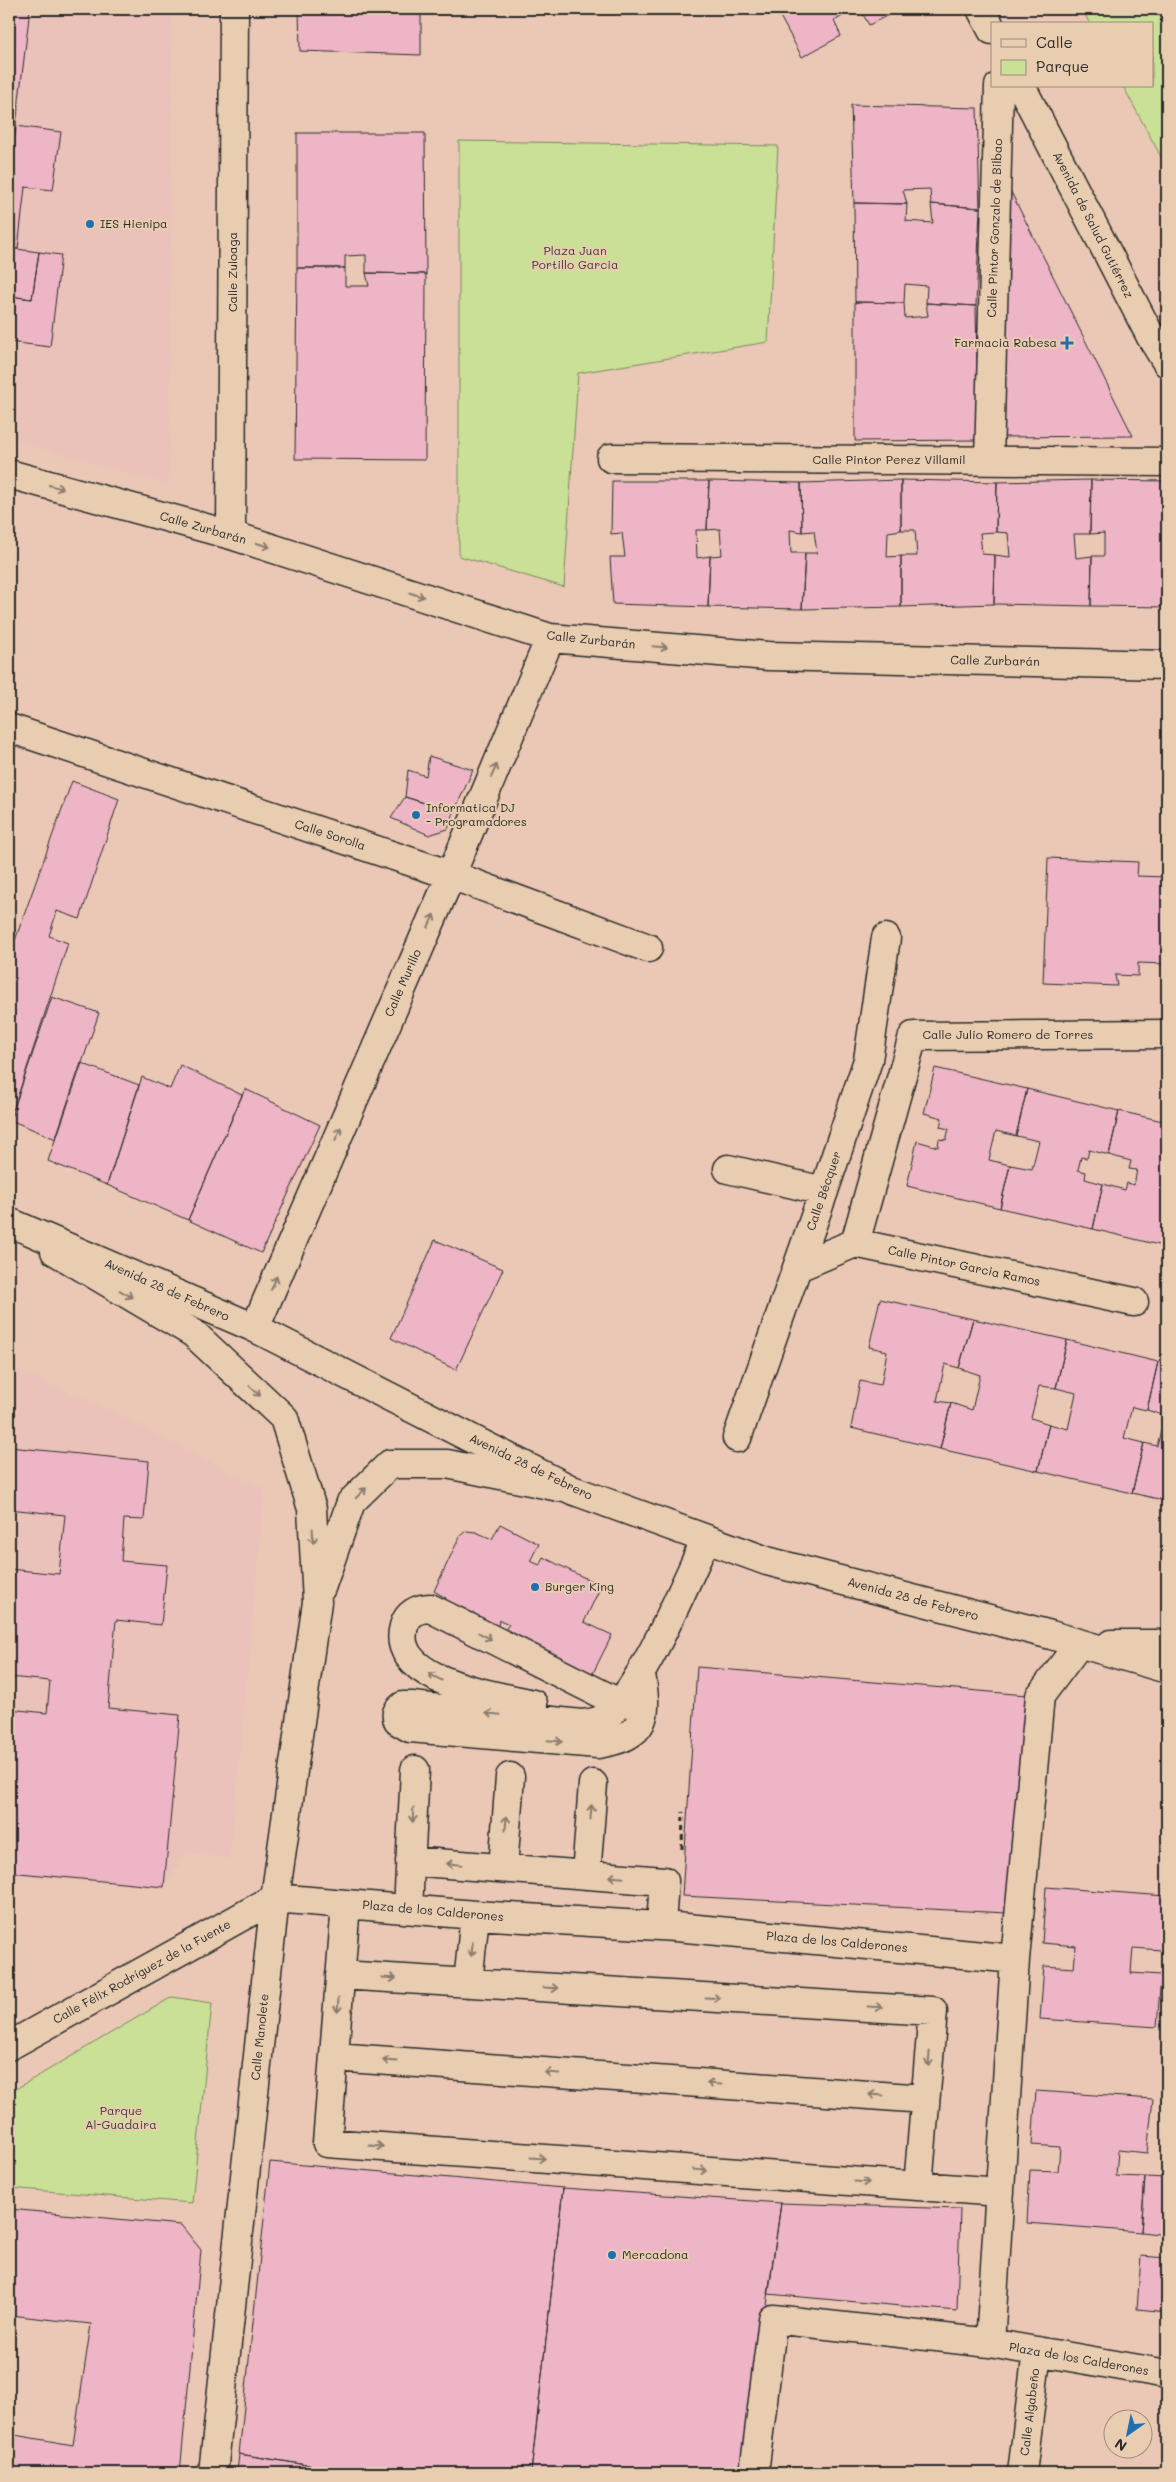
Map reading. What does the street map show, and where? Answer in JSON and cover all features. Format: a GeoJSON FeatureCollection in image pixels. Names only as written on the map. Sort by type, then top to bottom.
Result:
{"type":"FeatureCollection","features":[{"type":"Feature","properties":{"kind":"street","name":"Calle Zuloaga"},"geometry":{"type":"LineString","coordinates":[[231,535],[234,9]]}},
{"type":"Feature","properties":{"kind":"street"},"geometry":{"type":"LineString","coordinates":[[981,9],[991,28]]}},
{"type":"Feature","properties":{"kind":"street","name":"Calle Pintor Gonzalo de Bilbao"},"geometry":{"type":"LineString","coordinates":[[989,460],[999,88]]}},
{"type":"Feature","properties":{"kind":"street","name":"Avenida de Salud Gutiérrez"},"geometry":{"type":"LineString","coordinates":[[1022,88],[1151,337],[1167,363]]}},
{"type":"Feature","properties":{"kind":"street","name":"Calle Pintor Perez Villamil"},"geometry":{"type":"LineString","coordinates":[[611,458],[1167,462]]}},
{"type":"Feature","properties":{"kind":"street","name":"Calle Zurbarán"},"geometry":{"type":"LineString","coordinates":[[9,474],[231,535],[550,638],[768,656],[1167,665]]}},
{"type":"Feature","properties":{"kind":"street","name":"Calle Murillo"},"geometry":{"type":"LineString","coordinates":[[255,1328],[451,875],[550,638]]}},
{"type":"Feature","properties":{"kind":"street","name":"Calle Sorolla"},"geometry":{"type":"LineString","coordinates":[[9,728],[451,875],[648,948]]}},
{"type":"Feature","properties":{"kind":"street","name":"Calle Bécquer"},"geometry":{"type":"LineString","coordinates":[[737,1438],[798,1267],[868,1060],[886,938]]}},
{"type":"Feature","properties":{"kind":"street","name":"Calle Julio Romero de Torres"},"geometry":{"type":"LineString","coordinates":[[855,1243],[913,1036],[1167,1034]]}},
{"type":"Feature","properties":{"kind":"street"},"geometry":{"type":"LineString","coordinates":[[728,1169],[824,1191]]}},
{"type":"Feature","properties":{"kind":"street"},"geometry":{"type":"LineString","coordinates":[[9,1223],[193,1333],[284,1418],[312,1509],[317,1602]]}},
{"type":"Feature","properties":{"kind":"street","name":"Avenida 28 de Febrero"},"geometry":{"type":"LineString","coordinates":[[9,1223],[255,1328],[572,1490],[767,1561],[1167,1669]]}},
{"type":"Feature","properties":{"kind":"street"},"geometry":{"type":"LineString","coordinates":[[798,1267],[855,1243]]}},
{"type":"Feature","properties":{"kind":"street","name":"Calle Pintor Garcia Ramos"},"geometry":{"type":"LineString","coordinates":[[855,1243],[1134,1302]]}},
{"type":"Feature","properties":{"kind":"street"},"geometry":{"type":"LineString","coordinates":[[317,1602],[351,1502],[390,1464],[447,1464],[572,1490]]}},
{"type":"Feature","properties":{"kind":"street"},"geometry":{"type":"LineString","coordinates":[[641,1674],[645,1704],[640,1724],[629,1736],[616,1741],[598,1744],[410,1728],[398,1721],[396,1716],[397,1711],[403,1706],[412,1706],[581,1724],[611,1712],[641,1674],[706,1539]]}},
{"type":"Feature","properties":{"kind":"street","name":"Calle Manolete"},"geometry":{"type":"LineString","coordinates":[[213,2473],[275,1898],[317,1602]]}},
{"type":"Feature","properties":{"kind":"street"},"geometry":{"type":"LineString","coordinates":[[430,1608],[611,1712],[442,1680],[419,1668],[408,1658],[402,1639],[404,1624],[409,1616],[416,1611],[430,1608]]}},
{"type":"Feature","properties":{"kind":"street"},"geometry":{"type":"LineString","coordinates":[[990,2343],[1015,1959],[1040,1696],[1079,1644]]}},
{"type":"Feature","properties":{"kind":"street","name":"Avenida 28 de Febrero"},"geometry":{"type":"LineString","coordinates":[[1079,1644],[1167,1644]]}},
{"type":"Feature","properties":{"kind":"street"},"geometry":{"type":"LineString","coordinates":[[408,1909],[415,1770]]}},
{"type":"Feature","properties":{"kind":"street"},"geometry":{"type":"LineString","coordinates":[[503,1868],[510,1777]]}},
{"type":"Feature","properties":{"kind":"street"},"geometry":{"type":"LineString","coordinates":[[586,1875],[593,1784]]}},
{"type":"Feature","properties":{"kind":"street"},"geometry":{"type":"LineString","coordinates":[[410,1861],[664,1881],[660,1926]]}},
{"type":"Feature","properties":{"kind":"street","name":"Plaza de los Calderones"},"geometry":{"type":"LineString","coordinates":[[275,1898],[475,1915],[660,1926],[1015,1959]]}},
{"type":"Feature","properties":{"kind":"street","name":"Calle Félix Rodríguez de la Fuente"},"geometry":{"type":"LineString","coordinates":[[9,2046],[275,1898]]}},
{"type":"Feature","properties":{"kind":"street"},"geometry":{"type":"LineString","coordinates":[[346,1904],[328,2143],[1000,2192]]}},
{"type":"Feature","properties":{"kind":"street"},"geometry":{"type":"LineString","coordinates":[[468,1983],[475,1915]]}},
{"type":"Feature","properties":{"kind":"street"},"geometry":{"type":"LineString","coordinates":[[340,1975],[933,2011],[918,2186]]}},
{"type":"Feature","properties":{"kind":"street"},"geometry":{"type":"LineString","coordinates":[[334,2057],[925,2099]]}},
{"type":"Feature","properties":{"kind":"street","name":"Plaza de los Calderones"},"geometry":{"type":"LineString","coordinates":[[754,2473],[773,2319],[990,2343],[1167,2374]]}},
{"type":"Feature","properties":{"kind":"street","name":"Calle Algabeño"},"geometry":{"type":"LineString","coordinates":[[1022,2473],[1037,2351]]}},
{"type":"Feature","properties":{"kind":"path"},"geometry":{"type":"LineString","coordinates":[[682,1849],[684,1812]]}},
{"type":"Feature","properties":{"kind":"shaded area","name":"IES Hienipa"},"geometry":{"type":"Polygon","coordinates":[[[9,9],[172,9],[169,485],[9,439],[9,9]]]}},
{"type":"Feature","properties":{"kind":"shaded area"},"geometry":{"type":"Polygon","coordinates":[[[9,1366],[114,1412],[265,1490],[230,1858],[186,1854],[164,1887],[9,1876],[9,1366]]]}},
{"type":"Feature","properties":{"kind":"green space"},"geometry":{"type":"Polygon","coordinates":[[[1082,9],[1167,9],[1167,168],[1124,88],[1154,88],[1154,22],[1089,22],[1082,9]]]}},
{"type":"Feature","properties":{"kind":"green space","name":"Plaza Juan Portillo Garcia"},"geometry":{"type":"Polygon","coordinates":[[[459,141],[778,146],[768,342],[578,373],[564,587],[459,556],[459,141]]]}},
{"type":"Feature","properties":{"kind":"green space","name":"Parque Al-Guadaira"},"geometry":{"type":"Polygon","coordinates":[[[172,1997],[212,2003],[192,2203],[9,2188],[9,2093],[172,1997]]]}},
{"type":"Feature","properties":{"kind":"building"},"geometry":{"type":"Polygon","coordinates":[[[9,9],[30,9],[9,183],[9,9]]]}},
{"type":"Feature","properties":{"kind":"building"},"geometry":{"type":"Polygon","coordinates":[[[299,9],[421,9],[421,55],[300,51],[299,9]]]}},
{"type":"Feature","properties":{"kind":"building"},"geometry":{"type":"Polygon","coordinates":[[[776,9],[855,9],[834,21],[841,36],[802,57],[776,9]]]}},
{"type":"Feature","properties":{"kind":"building"},"geometry":{"type":"Polygon","coordinates":[[[860,9],[900,9],[869,25],[860,9]]]}},
{"type":"Feature","properties":{"kind":"building"},"geometry":{"type":"Polygon","coordinates":[[[851,105],[977,108],[980,208],[931,204],[930,189],[903,190],[907,204],[854,203],[851,105]]]}},
{"type":"Feature","properties":{"kind":"building"},"geometry":{"type":"Polygon","coordinates":[[[16,126],[61,132],[53,190],[25,187],[18,249],[9,248],[9,183],[16,126]]]}},
{"type":"Feature","properties":{"kind":"building"},"geometry":{"type":"Polygon","coordinates":[[[297,133],[425,133],[426,274],[366,273],[366,255],[345,256],[345,268],[297,268],[297,133]]]}},
{"type":"Feature","properties":{"kind":"building"},"geometry":{"type":"Polygon","coordinates":[[[1008,186],[1133,436],[998,437],[1008,186]]]}},
{"type":"Feature","properties":{"kind":"building"},"geometry":{"type":"Polygon","coordinates":[[[854,203],[907,204],[906,221],[933,223],[931,204],[980,208],[976,306],[926,303],[927,286],[905,284],[904,303],[855,302],[854,203]]]}},
{"type":"Feature","properties":{"kind":"building"},"geometry":{"type":"Polygon","coordinates":[[[9,248],[39,252],[32,299],[9,296],[9,248]]]}},
{"type":"Feature","properties":{"kind":"building"},"geometry":{"type":"Polygon","coordinates":[[[39,252],[61,255],[50,347],[9,342],[9,296],[32,299],[39,252]]]}},
{"type":"Feature","properties":{"kind":"building"},"geometry":{"type":"Polygon","coordinates":[[[297,268],[345,268],[345,286],[369,286],[366,273],[426,274],[425,460],[295,459],[297,268]]]}},
{"type":"Feature","properties":{"kind":"building"},"geometry":{"type":"Polygon","coordinates":[[[855,302],[904,303],[905,318],[928,316],[926,303],[976,306],[978,440],[855,441],[855,302]]]}},
{"type":"Feature","properties":{"kind":"building"},"geometry":{"type":"Polygon","coordinates":[[[901,480],[997,482],[996,532],[980,533],[982,554],[995,555],[994,604],[901,607],[901,556],[917,556],[915,530],[901,530],[901,480]]]}},
{"type":"Feature","properties":{"kind":"building"},"geometry":{"type":"Polygon","coordinates":[[[901,480],[901,530],[888,532],[887,557],[901,556],[901,607],[802,609],[805,553],[817,553],[814,531],[802,532],[801,483],[901,480]]]}},
{"type":"Feature","properties":{"kind":"building"},"geometry":{"type":"Polygon","coordinates":[[[1091,480],[1167,481],[1167,607],[1091,606],[1092,556],[1104,556],[1104,533],[1090,534],[1091,480]]]}},
{"type":"Feature","properties":{"kind":"building"},"geometry":{"type":"Polygon","coordinates":[[[1091,480],[1090,534],[1074,534],[1076,558],[1092,556],[1091,606],[994,604],[995,555],[1010,557],[1008,533],[996,532],[997,482],[1091,480]]]}},
{"type":"Feature","properties":{"kind":"building"},"geometry":{"type":"Polygon","coordinates":[[[612,481],[709,481],[707,530],[696,530],[697,558],[710,556],[708,607],[613,604],[610,557],[625,557],[622,533],[611,534],[612,481]]]}},
{"type":"Feature","properties":{"kind":"building"},"geometry":{"type":"Polygon","coordinates":[[[709,481],[801,483],[802,532],[790,530],[791,553],[805,553],[802,609],[708,607],[710,556],[722,555],[720,529],[707,530],[709,481]]]}},
{"type":"Feature","properties":{"kind":"building"},"geometry":{"type":"Polygon","coordinates":[[[429,756],[473,770],[454,812],[405,797],[408,770],[426,776],[429,756]]]}},
{"type":"Feature","properties":{"kind":"building"},"geometry":{"type":"Polygon","coordinates":[[[72,781],[119,799],[80,919],[57,911],[49,936],[68,943],[10,1120],[9,957],[72,781]]]}},
{"type":"Feature","properties":{"kind":"building"},"geometry":{"type":"Polygon","coordinates":[[[405,797],[454,812],[448,829],[429,835],[391,818],[405,797]]]}},
{"type":"Feature","properties":{"kind":"building"},"geometry":{"type":"Polygon","coordinates":[[[1048,858],[1138,862],[1137,876],[1167,877],[1167,964],[1138,963],[1138,976],[1115,975],[1117,986],[1043,983],[1048,858]]]}},
{"type":"Feature","properties":{"kind":"building"},"geometry":{"type":"Polygon","coordinates":[[[52,997],[99,1013],[56,1139],[10,1120],[52,997]]]}},
{"type":"Feature","properties":{"kind":"building"},"geometry":{"type":"Polygon","coordinates":[[[81,1063],[139,1085],[107,1185],[48,1161],[81,1063]]]}},
{"type":"Feature","properties":{"kind":"building"},"geometry":{"type":"Polygon","coordinates":[[[180,1065],[242,1095],[188,1220],[107,1185],[142,1077],[170,1089],[180,1065]]]}},
{"type":"Feature","properties":{"kind":"building"},"geometry":{"type":"Polygon","coordinates":[[[935,1068],[1027,1089],[1016,1136],[996,1131],[989,1160],[1010,1165],[1000,1208],[907,1186],[917,1141],[938,1147],[939,1139],[946,1140],[949,1129],[940,1127],[942,1118],[924,1113],[935,1068]]]}},
{"type":"Feature","properties":{"kind":"building"},"geometry":{"type":"Polygon","coordinates":[[[245,1089],[320,1125],[261,1253],[188,1220],[245,1089]]]}},
{"type":"Feature","properties":{"kind":"building"},"geometry":{"type":"Polygon","coordinates":[[[1027,1089],[1119,1111],[1109,1155],[1089,1150],[1087,1158],[1081,1157],[1078,1170],[1086,1172],[1085,1179],[1103,1184],[1093,1229],[1000,1208],[1010,1165],[1032,1169],[1039,1141],[1016,1136],[1027,1089]]]}},
{"type":"Feature","properties":{"kind":"building"},"geometry":{"type":"Polygon","coordinates":[[[1119,1111],[1167,1122],[1167,1247],[1093,1229],[1103,1184],[1125,1190],[1127,1183],[1134,1185],[1137,1170],[1129,1169],[1131,1161],[1109,1155],[1119,1111]]]}},
{"type":"Feature","properties":{"kind":"building"},"geometry":{"type":"Polygon","coordinates":[[[435,1240],[503,1269],[456,1370],[391,1338],[435,1240]]]}},
{"type":"Feature","properties":{"kind":"building"},"geometry":{"type":"Polygon","coordinates":[[[880,1299],[973,1319],[959,1368],[945,1364],[937,1401],[951,1403],[940,1449],[851,1428],[860,1381],[881,1385],[887,1351],[869,1347],[880,1299]]]}},
{"type":"Feature","properties":{"kind":"building"},"geometry":{"type":"Polygon","coordinates":[[[973,1319],[1067,1340],[1056,1388],[1039,1386],[1031,1418],[1049,1424],[1038,1471],[940,1449],[951,1403],[972,1410],[980,1375],[959,1368],[973,1319]]]}},
{"type":"Feature","properties":{"kind":"building"},"geometry":{"type":"Polygon","coordinates":[[[1067,1340],[1158,1362],[1147,1410],[1132,1407],[1124,1438],[1144,1443],[1132,1493],[1038,1471],[1049,1424],[1068,1429],[1076,1393],[1056,1388],[1067,1340]]]}},
{"type":"Feature","properties":{"kind":"building"},"geometry":{"type":"Polygon","coordinates":[[[1158,1362],[1167,1364],[1167,1501],[1132,1493],[1144,1443],[1157,1446],[1165,1416],[1147,1410],[1158,1362]]]}},
{"type":"Feature","properties":{"kind":"building"},"geometry":{"type":"Polygon","coordinates":[[[9,1447],[149,1461],[144,1520],[124,1519],[121,1561],[167,1565],[161,1625],[116,1620],[108,1708],[180,1715],[164,1887],[9,1872],[9,1709],[47,1713],[50,1681],[9,1677],[9,1569],[59,1574],[65,1515],[9,1509],[9,1447]]]}},
{"type":"Feature","properties":{"kind":"building"},"geometry":{"type":"Polygon","coordinates":[[[500,1524],[539,1544],[530,1561],[540,1565],[543,1557],[601,1586],[584,1622],[612,1635],[589,1681],[550,1663],[554,1654],[505,1630],[509,1624],[500,1620],[494,1634],[473,1624],[477,1615],[459,1606],[456,1613],[442,1606],[446,1598],[434,1591],[460,1536],[466,1531],[476,1532],[492,1539],[500,1524]]]}},
{"type":"Feature","properties":{"kind":"building"},"geometry":{"type":"Polygon","coordinates":[[[697,1667],[1026,1695],[1006,1913],[682,1896],[697,1667]]]}},
{"type":"Feature","properties":{"kind":"building"},"geometry":{"type":"Polygon","coordinates":[[[1046,1887],[1165,1896],[1161,1950],[1133,1948],[1131,1973],[1161,1975],[1157,2027],[1040,2019],[1044,1966],[1074,1968],[1076,1946],[1042,1943],[1046,1887]]]}},
{"type":"Feature","properties":{"kind":"building"},"geometry":{"type":"Polygon","coordinates":[[[1165,1896],[1167,1896],[1167,1951],[1161,1950],[1165,1896]]]}},
{"type":"Feature","properties":{"kind":"building"},"geometry":{"type":"Polygon","coordinates":[[[1036,2091],[1153,2099],[1147,2153],[1118,2150],[1116,2176],[1145,2177],[1141,2232],[1027,2223],[1030,2170],[1058,2171],[1060,2147],[1032,2145],[1036,2091]]]}},
{"type":"Feature","properties":{"kind":"building"},"geometry":{"type":"Polygon","coordinates":[[[270,2162],[563,2188],[531,2473],[357,2473],[239,2454],[270,2162]]]}},
{"type":"Feature","properties":{"kind":"building"},"geometry":{"type":"Polygon","coordinates":[[[1145,2177],[1167,2178],[1167,2235],[1141,2232],[1145,2177]]]}},
{"type":"Feature","properties":{"kind":"building"},"geometry":{"type":"Polygon","coordinates":[[[563,2188],[781,2203],[744,2473],[531,2473],[563,2188]]]}},
{"type":"Feature","properties":{"kind":"building"},"geometry":{"type":"Polygon","coordinates":[[[781,2203],[960,2209],[957,2311],[768,2294],[781,2203]]]}},
{"type":"Feature","properties":{"kind":"building"},"geometry":{"type":"Polygon","coordinates":[[[9,2209],[181,2225],[201,2250],[180,2473],[9,2473],[9,2434],[73,2445],[91,2324],[9,2315],[9,2209]]]}},
{"type":"Feature","properties":{"kind":"building"},"geometry":{"type":"Polygon","coordinates":[[[1141,2256],[1167,2258],[1167,2312],[1137,2309],[1141,2256]]]}},
{"type":"Feature","properties":{"kind":"building"},"geometry":{"type":"Polygon","coordinates":[[[239,2454],[357,2473],[237,2473],[239,2454]]]}},
{"type":"Feature","properties":{"kind":"place","name":"IES Hienipa"},"geometry":{"type":"Point","coordinates":[90,224]}},
{"type":"Feature","properties":{"kind":"place","name":"Farmacia Rabesa"},"geometry":{"type":"Point","coordinates":[1067,343]}},
{"type":"Feature","properties":{"kind":"place","name":"Informatica DJ - Programadores"},"geometry":{"type":"Point","coordinates":[416,815]}},
{"type":"Feature","properties":{"kind":"place","name":"Burger King"},"geometry":{"type":"Point","coordinates":[535,1587]}},
{"type":"Feature","properties":{"kind":"place","name":"Mercadona"},"geometry":{"type":"Point","coordinates":[612,2255]}}]}
